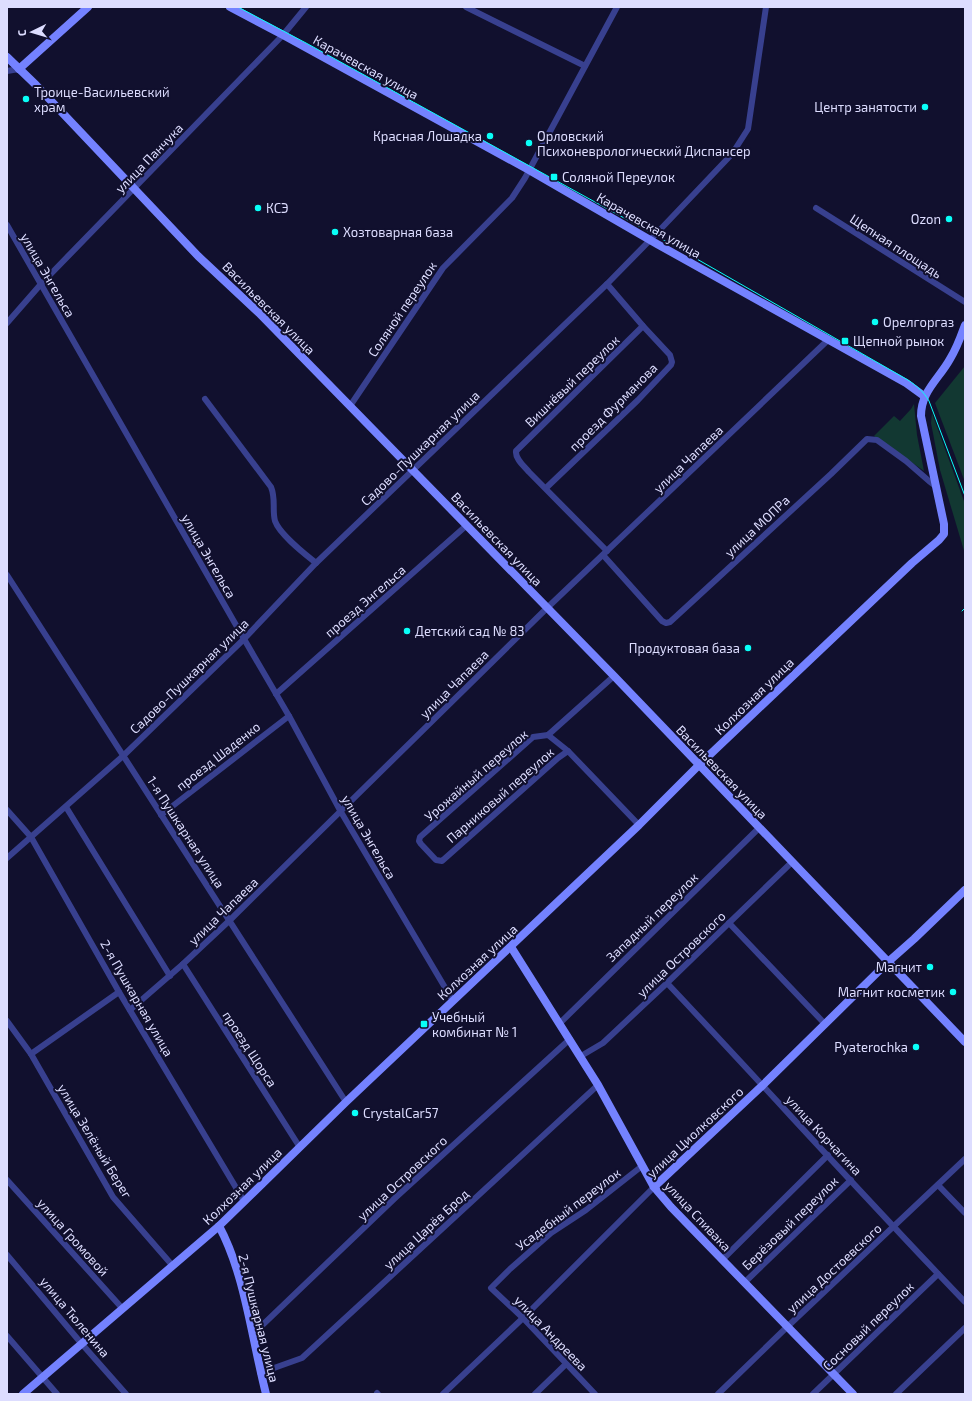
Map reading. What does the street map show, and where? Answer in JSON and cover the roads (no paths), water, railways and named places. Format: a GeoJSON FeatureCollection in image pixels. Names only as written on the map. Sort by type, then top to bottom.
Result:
{"type":"FeatureCollection","features":[{"type":"Feature","properties":{"kind":"street"},"geometry":{"type":"LineString","coordinates":[[7,71],[19,69],[88,7]]}},
{"type":"Feature","properties":{"kind":"street","name":"Карачевская улица"},"geometry":{"type":"LineString","coordinates":[[230,7],[529,170],[650,240],[906,383],[924,396]]}},
{"type":"Feature","properties":{"kind":"street","name":"улица Панчука"},"geometry":{"type":"LineString","coordinates":[[7,323],[41,284],[283,35],[306,7]]}},
{"type":"Feature","properties":{"kind":"street"},"geometry":{"type":"LineString","coordinates":[[466,7],[585,66]]}},
{"type":"Feature","properties":{"kind":"street","name":"Соляной переулок"},"geometry":{"type":"LineString","coordinates":[[350,406],[443,268],[512,198],[529,170],[617,7]]}},
{"type":"Feature","properties":{"kind":"street","name":"Садово-Пушкарная улица"},"geometry":{"type":"LineString","coordinates":[[7,858],[123,756],[244,639],[316,563],[607,284],[732,154],[748,129],[766,7]]}},
{"type":"Feature","properties":{"kind":"street","name":"Васильевская улица"},"geometry":{"type":"LineString","coordinates":[[7,57],[198,256],[259,313],[614,676],[965,1042]]}},
{"type":"Feature","properties":{"kind":"street","name":"Щепная площадь"},"geometry":{"type":"LineString","coordinates":[[816,208],[965,302]]}},
{"type":"Feature","properties":{"kind":"street","name":"улица Энгельса"},"geometry":{"type":"LineString","coordinates":[[7,226],[289,716],[340,812],[453,1001]]}},
{"type":"Feature","properties":{"kind":"street","name":"проезд Фурманова"},"geometry":{"type":"LineString","coordinates":[[546,488],[638,400],[671,365],[672,362],[670,355],[607,284]]}},
{"type":"Feature","properties":{"kind":"street"},"geometry":{"type":"LineString","coordinates":[[937,486],[921,416],[922,404],[924,396],[950,359],[959,342],[965,325]]}},
{"type":"Feature","properties":{"kind":"street","name":"Вишнёвый переулок"},"geometry":{"type":"LineString","coordinates":[[546,488],[517,458],[516,451],[643,326]]}},
{"type":"Feature","properties":{"kind":"street","name":"улица Чапаева"},"geometry":{"type":"LineString","coordinates":[[130,1010],[170,976],[230,920],[547,608],[828,340]]}},
{"type":"Feature","properties":{"kind":"street"},"geometry":{"type":"LineString","coordinates":[[205,399],[271,487],[274,495],[275,521],[278,526],[293,544],[316,563]]}},
{"type":"Feature","properties":{"kind":"street","name":"улица МОПРа"},"geometry":{"type":"LineString","coordinates":[[605,553],[662,621],[666,623],[670,622],[867,439],[877,440],[906,461],[929,482],[937,486]]}},
{"type":"Feature","properties":{"kind":"street","name":"Колхозная улица"},"geometry":{"type":"LineString","coordinates":[[23,1394],[219,1226],[299,1146],[511,947],[639,825],[699,765],[912,563],[939,540],[944,534],[944,524],[937,486]]}},
{"type":"Feature","properties":{"kind":"street"},"geometry":{"type":"LineString","coordinates":[[546,488],[605,553]]}},
{"type":"Feature","properties":{"kind":"street","name":"проезд Энгельса"},"geometry":{"type":"LineString","coordinates":[[276,694],[467,525]]}},
{"type":"Feature","properties":{"kind":"street","name":"1-я Пушкарная улица"},"geometry":{"type":"LineString","coordinates":[[7,575],[346,1102]]}},
{"type":"Feature","properties":{"kind":"street","name":"Урожайный переулок"},"geometry":{"type":"LineString","coordinates":[[442,861],[436,860],[420,844],[420,837],[533,737],[548,735],[614,676]]}},
{"type":"Feature","properties":{"kind":"street","name":"проезд Шаденко"},"geometry":{"type":"LineString","coordinates":[[161,814],[289,716]]}},
{"type":"Feature","properties":{"kind":"street","name":"Урожайный переулок"},"geometry":{"type":"LineString","coordinates":[[548,735],[568,751]]}},
{"type":"Feature","properties":{"kind":"street","name":"Парниковый переулок"},"geometry":{"type":"LineString","coordinates":[[442,861],[558,758],[568,751],[639,825]]}},
{"type":"Feature","properties":{"kind":"street"},"geometry":{"type":"LineString","coordinates":[[66,807],[170,976]]}},
{"type":"Feature","properties":{"kind":"street","name":"2-я Пушкарная улица"},"geometry":{"type":"LineString","coordinates":[[7,810],[31,837],[119,992],[244,1200]]}},
{"type":"Feature","properties":{"kind":"street","name":"Западный переулок"},"geometry":{"type":"LineString","coordinates":[[560,1023],[759,828]]}},
{"type":"Feature","properties":{"kind":"street","name":"улица Островского"},"geometry":{"type":"LineString","coordinates":[[581,1056],[603,1043],[668,983],[792,862]]}},
{"type":"Feature","properties":{"kind":"street","name":"улица Циолковского"},"geometry":{"type":"LineString","coordinates":[[444,1394],[523,1318],[654,1187],[764,1085],[888,962],[965,890]]}},
{"type":"Feature","properties":{"kind":"street"},"geometry":{"type":"LineString","coordinates":[[729,923],[825,1024]]}},
{"type":"Feature","properties":{"kind":"street","name":"улица Спивака"},"geometry":{"type":"LineString","coordinates":[[511,947],[581,1056],[654,1187],[671,1207],[744,1283],[853,1394]]}},
{"type":"Feature","properties":{"kind":"street","name":"проезд Щорса"},"geometry":{"type":"LineString","coordinates":[[183,964],[299,1146]]}},
{"type":"Feature","properties":{"kind":"street","name":"улица Корчагина"},"geometry":{"type":"LineString","coordinates":[[668,983],[965,1302]]}},
{"type":"Feature","properties":{"kind":"street"},"geometry":{"type":"LineString","coordinates":[[31,1054],[119,992]]}},
{"type":"Feature","properties":{"kind":"street","name":"улица Зелёный Берег"},"geometry":{"type":"LineString","coordinates":[[7,1021],[31,1054],[113,1197],[172,1265]]}},
{"type":"Feature","properties":{"kind":"street","name":"улица Островского"},"geometry":{"type":"LineString","coordinates":[[252,1335],[394,1199],[570,1039]]}},
{"type":"Feature","properties":{"kind":"street","name":"улица Царёв Брод"},"geometry":{"type":"LineString","coordinates":[[260,1373],[302,1358],[598,1085]]}},
{"type":"Feature","properties":{"kind":"street"},"geometry":{"type":"LineString","coordinates":[[722,1260],[828,1155]]}},
{"type":"Feature","properties":{"kind":"street","name":"улица Достоевского"},"geometry":{"type":"LineString","coordinates":[[718,1394],[965,1159]]}},
{"type":"Feature","properties":{"kind":"street","name":"Усадебный переулок"},"geometry":{"type":"LineString","coordinates":[[491,1288],[510,1268],[551,1233],[586,1210],[642,1166]]}},
{"type":"Feature","properties":{"kind":"street","name":"улица Громовой"},"geometry":{"type":"LineString","coordinates":[[7,1180],[122,1308]]}},
{"type":"Feature","properties":{"kind":"street","name":"Берёзовый переулок"},"geometry":{"type":"LineString","coordinates":[[744,1283],[851,1180]]}},
{"type":"Feature","properties":{"kind":"street"},"geometry":{"type":"LineString","coordinates":[[938,1185],[965,1213]]}},
{"type":"Feature","properties":{"kind":"street","name":"2-я Пушкарная улица"},"geometry":{"type":"LineString","coordinates":[[219,1226],[241,1285],[266,1394]]}},
{"type":"Feature","properties":{"kind":"street","name":"улица Тюленина"},"geometry":{"type":"LineString","coordinates":[[7,1254],[81,1343],[126,1394]]}},
{"type":"Feature","properties":{"kind":"street","name":"Сосновый переулок"},"geometry":{"type":"LineString","coordinates":[[812,1394],[938,1274]]}},
{"type":"Feature","properties":{"kind":"street","name":"улица Андреева"},"geometry":{"type":"LineString","coordinates":[[491,1288],[523,1318],[595,1394]]}},
{"type":"Feature","properties":{"kind":"street"},"geometry":{"type":"LineString","coordinates":[[896,1394],[965,1328]]}},
{"type":"Feature","properties":{"kind":"street"},"geometry":{"type":"LineString","coordinates":[[7,1336],[57,1394]]}},
{"type":"Feature","properties":{"kind":"street"},"geometry":{"type":"LineString","coordinates":[[535,1394],[566,1364]]}},
{"type":"Feature","properties":{"kind":"tram line"},"geometry":{"type":"LineString","coordinates":[[238,7],[655,235],[908,380],[920,389],[929,401],[965,496]]}},
{"type":"Feature","properties":{"kind":"tram line"},"geometry":{"type":"LineString","coordinates":[[962,611],[965,608]]}},
{"type":"Feature","properties":{"kind":"place","name":"Троице-Васильевский храм"},"geometry":{"type":"Point","coordinates":[26,99]}},
{"type":"Feature","properties":{"kind":"place","name":"Центр занятости"},"geometry":{"type":"Point","coordinates":[925,107]}},
{"type":"Feature","properties":{"kind":"place","name":"Красная Лошадка"},"geometry":{"type":"Point","coordinates":[490,136]}},
{"type":"Feature","properties":{"kind":"place","name":"Орловский Психоневрологический Диспансер"},"geometry":{"type":"Point","coordinates":[529,143]}},
{"type":"Feature","properties":{"kind":"place","name":"Соляной Переулок"},"geometry":{"type":"Point","coordinates":[554,177]}},
{"type":"Feature","properties":{"kind":"place","name":"КСЭ"},"geometry":{"type":"Point","coordinates":[258,208]}},
{"type":"Feature","properties":{"kind":"place","name":"Ozon"},"geometry":{"type":"Point","coordinates":[949,219]}},
{"type":"Feature","properties":{"kind":"place","name":"Хозтоварная база"},"geometry":{"type":"Point","coordinates":[335,232]}},
{"type":"Feature","properties":{"kind":"place","name":"Орелгоргаз"},"geometry":{"type":"Point","coordinates":[875,322]}},
{"type":"Feature","properties":{"kind":"place","name":"Щепной рынок"},"geometry":{"type":"Point","coordinates":[845,341]}},
{"type":"Feature","properties":{"kind":"place","name":"Детский сад № 83"},"geometry":{"type":"Point","coordinates":[407,631]}},
{"type":"Feature","properties":{"kind":"place","name":"Продуктовая база"},"geometry":{"type":"Point","coordinates":[748,648]}},
{"type":"Feature","properties":{"kind":"place","name":"Магнит"},"geometry":{"type":"Point","coordinates":[930,967]}},
{"type":"Feature","properties":{"kind":"place","name":"Магнит косметик"},"geometry":{"type":"Point","coordinates":[953,992]}},
{"type":"Feature","properties":{"kind":"place","name":"Учебный комбинат № 1"},"geometry":{"type":"Point","coordinates":[424,1024]}},
{"type":"Feature","properties":{"kind":"place","name":"Pyaterochka"},"geometry":{"type":"Point","coordinates":[916,1047]}},
{"type":"Feature","properties":{"kind":"place","name":"CrystalCar57"},"geometry":{"type":"Point","coordinates":[355,1113]}}]}
